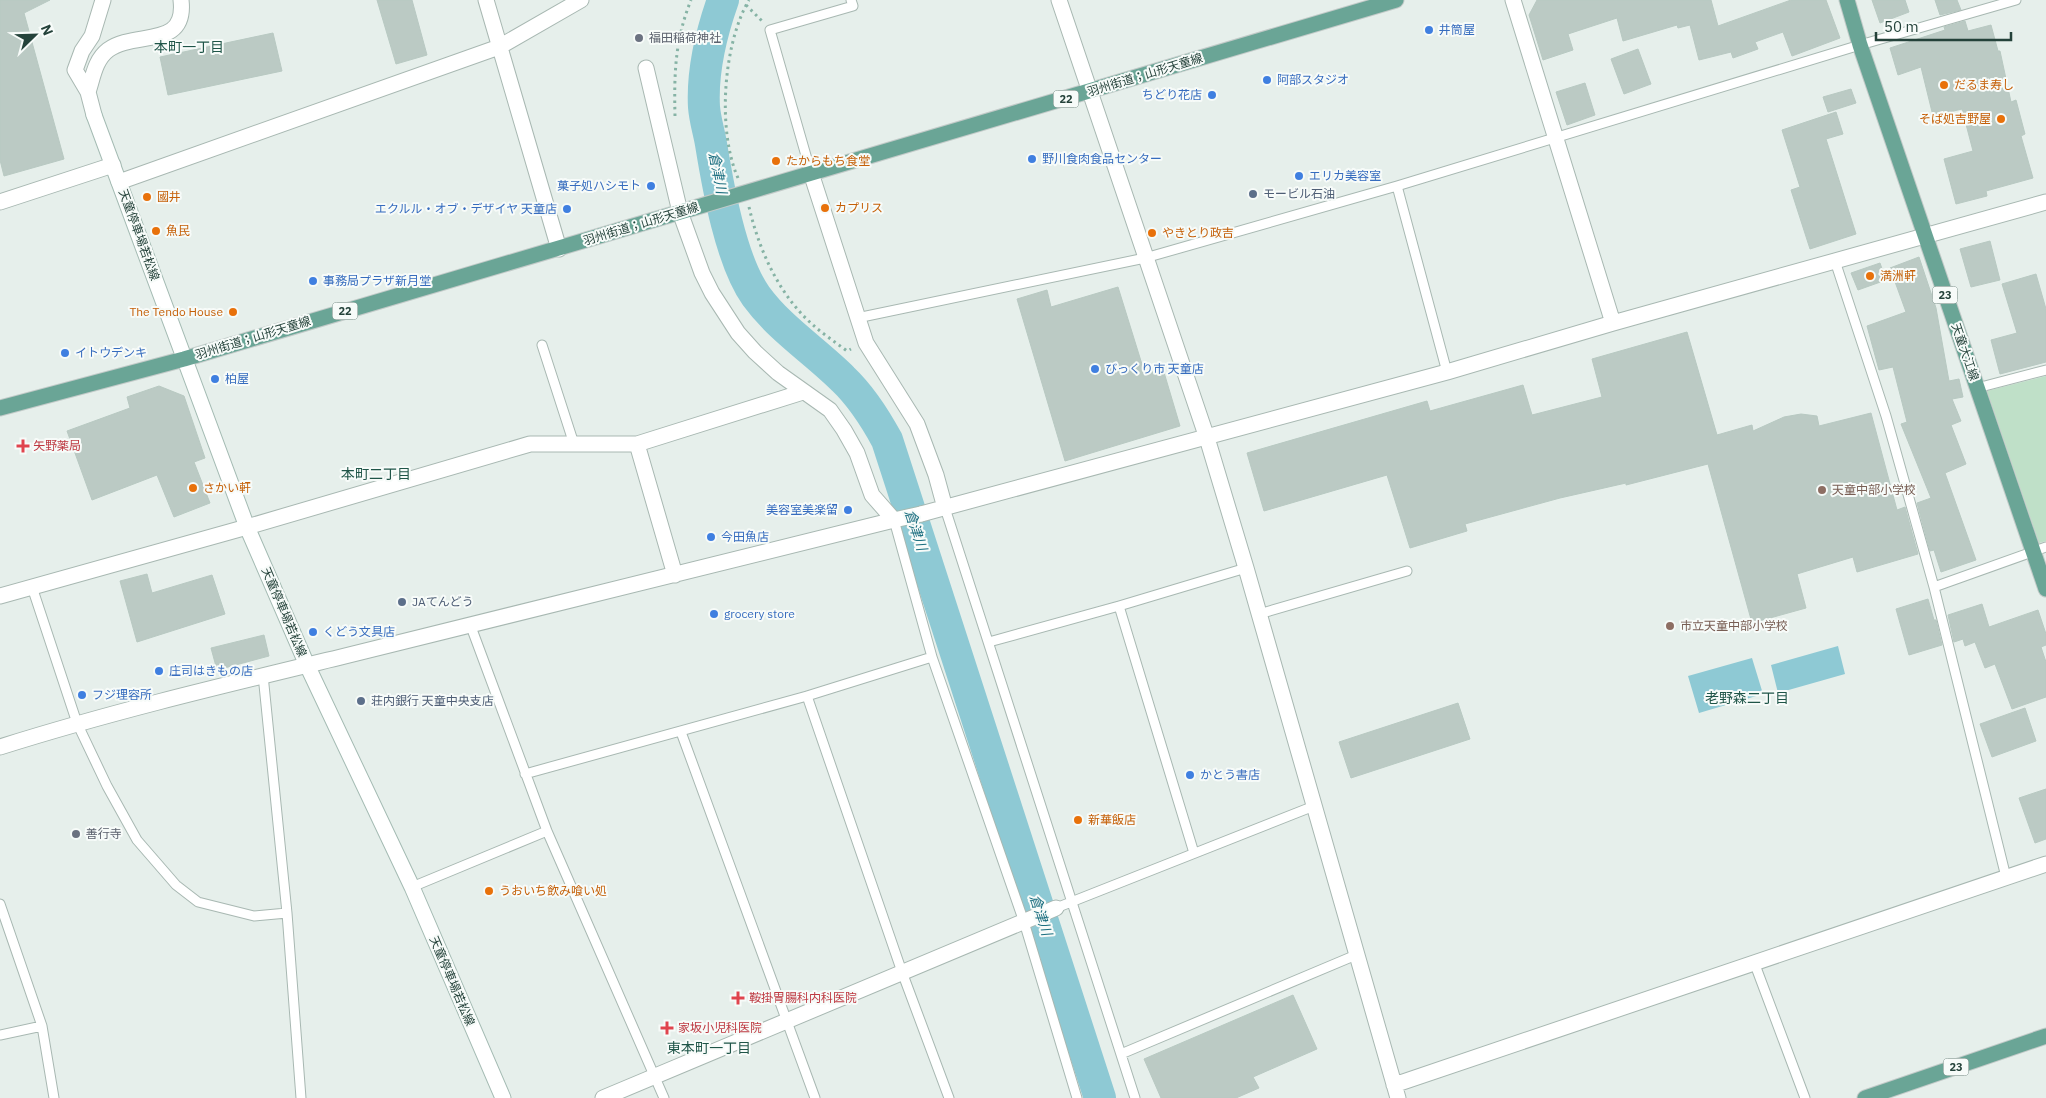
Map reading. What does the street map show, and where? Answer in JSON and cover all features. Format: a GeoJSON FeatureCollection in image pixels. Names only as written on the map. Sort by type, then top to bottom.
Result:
{"type":"FeatureCollection","features":[{"type":"Feature","properties":{"kind":"main road","name":"羽州街道；山形天童線"},"geometry":{"type":"LineString","coordinates":[[0,408],[184,359],[1396,0]]}},
{"type":"Feature","properties":{"kind":"main road","name":"天童大江線"},"geometry":{"type":"LineString","coordinates":[[1847,0],[1860,44],[1977,388],[2039,549],[2046,589]]}},
{"type":"Feature","properties":{"kind":"main road","name":"23"},"geometry":{"type":"LineString","coordinates":[[1865,1098],[2046,1036]]}},
{"type":"Feature","properties":{"kind":"street"},"geometry":{"type":"LineString","coordinates":[[88,92],[74,70],[92,36],[103,0]]}},
{"type":"Feature","properties":{"kind":"street"},"geometry":{"type":"LineString","coordinates":[[88,92],[98,59],[109,49],[170,32],[179,25],[182,13],[181,0]]}},
{"type":"Feature","properties":{"kind":"street"},"geometry":{"type":"LineString","coordinates":[[486,0],[558,249]]}},
{"type":"Feature","properties":{"kind":"street"},"geometry":{"type":"LineString","coordinates":[[119,182],[499,47],[581,0]]}},
{"type":"Feature","properties":{"kind":"street"},"geometry":{"type":"LineString","coordinates":[[1059,0],[1207,438],[1396,1091],[1754,962],[2046,864]]}},
{"type":"Feature","properties":{"kind":"street"},"geometry":{"type":"LineString","coordinates":[[1513,0],[1612,323]]}},
{"type":"Feature","properties":{"kind":"street"},"geometry":{"type":"LineString","coordinates":[[646,68],[702,273],[712,293],[726,316],[754,352],[778,373],[830,410],[857,453],[872,495],[894,520]]}},
{"type":"Feature","properties":{"kind":"street","name":"天童停車場若松線"},"geometry":{"type":"LineString","coordinates":[[88,92],[94,115],[247,527],[307,665],[412,887],[503,1098]]}},
{"type":"Feature","properties":{"kind":"street"},"geometry":{"type":"LineString","coordinates":[[0,202],[113,165]]}},
{"type":"Feature","properties":{"kind":"street"},"geometry":{"type":"LineString","coordinates":[[811,173],[866,343],[917,424],[946,508]]}},
{"type":"Feature","properties":{"kind":"street"},"geometry":{"type":"LineString","coordinates":[[0,747],[76,723],[263,675],[675,576],[946,508],[1447,372],[1612,323],[2046,202]]}},
{"type":"Feature","properties":{"kind":"street"},"geometry":{"type":"LineString","coordinates":[[0,596],[247,527],[530,444],[638,444],[803,392]]}},
{"type":"Feature","properties":{"kind":"street"},"geometry":{"type":"LineString","coordinates":[[638,444],[675,576]]}},
{"type":"Feature","properties":{"kind":"street"},"geometry":{"type":"LineString","coordinates":[[603,1098],[1056,908]]}},
{"type":"Feature","properties":{"kind":"lane"},"geometry":{"type":"LineString","coordinates":[[811,173],[770,30],[852,6],[851,0]]}},
{"type":"Feature","properties":{"kind":"lane"},"geometry":{"type":"LineString","coordinates":[[857,318],[1145,258],[1397,186],[1860,44],[2016,0]]}},
{"type":"Feature","properties":{"kind":"lane"},"geometry":{"type":"LineString","coordinates":[[1397,186],[1447,372]]}},
{"type":"Feature","properties":{"kind":"lane"},"geometry":{"type":"LineString","coordinates":[[1835,261],[1886,416],[1934,587],[2006,877]]}},
{"type":"Feature","properties":{"kind":"lane"},"geometry":{"type":"LineString","coordinates":[[542,345],[574,444]]}},
{"type":"Feature","properties":{"kind":"lane"},"geometry":{"type":"LineString","coordinates":[[1977,388],[2046,370]]}},
{"type":"Feature","properties":{"kind":"lane"},"geometry":{"type":"LineString","coordinates":[[946,508],[1135,1098]]}},
{"type":"Feature","properties":{"kind":"lane"},"geometry":{"type":"LineString","coordinates":[[894,520],[932,657],[1024,922],[1077,1098]]}},
{"type":"Feature","properties":{"kind":"lane"},"geometry":{"type":"LineString","coordinates":[[1934,587],[2039,549]]}},
{"type":"Feature","properties":{"kind":"lane"},"geometry":{"type":"LineString","coordinates":[[989,642],[1246,568]]}},
{"type":"Feature","properties":{"kind":"lane"},"geometry":{"type":"LineString","coordinates":[[1259,614],[1407,571]]}},
{"type":"Feature","properties":{"kind":"lane"},"geometry":{"type":"LineString","coordinates":[[32,587],[76,723],[107,786],[137,840],[176,885],[198,902],[254,916],[287,913]]}},
{"type":"Feature","properties":{"kind":"lane"},"geometry":{"type":"LineString","coordinates":[[1119,606],[1194,853]]}},
{"type":"Feature","properties":{"kind":"lane"},"geometry":{"type":"LineString","coordinates":[[470,624],[546,831],[664,1098]]}},
{"type":"Feature","properties":{"kind":"lane"},"geometry":{"type":"LineString","coordinates":[[525,774],[807,696],[932,657]]}},
{"type":"Feature","properties":{"kind":"lane"},"geometry":{"type":"LineString","coordinates":[[263,675],[287,913],[301,1098]]}},
{"type":"Feature","properties":{"kind":"lane"},"geometry":{"type":"LineString","coordinates":[[807,696],[902,972],[949,1098]]}},
{"type":"Feature","properties":{"kind":"lane"},"geometry":{"type":"LineString","coordinates":[[681,732],[815,1098]]}},
{"type":"Feature","properties":{"kind":"lane"},"geometry":{"type":"LineString","coordinates":[[1056,908],[1314,806]]}},
{"type":"Feature","properties":{"kind":"lane"},"geometry":{"type":"LineString","coordinates":[[412,887],[546,831]]}},
{"type":"Feature","properties":{"kind":"lane"},"geometry":{"type":"LineString","coordinates":[[0,904],[42,1026],[54,1098]]}},
{"type":"Feature","properties":{"kind":"lane"},"geometry":{"type":"LineString","coordinates":[[1121,1054],[1356,955]]}},
{"type":"Feature","properties":{"kind":"lane"},"geometry":{"type":"LineString","coordinates":[[1754,962],[1805,1098]]}},
{"type":"Feature","properties":{"kind":"lane"},"geometry":{"type":"LineString","coordinates":[[0,1035],[42,1026]]}},
{"type":"Feature","properties":{"kind":"path"},"geometry":{"type":"LineString","coordinates":[[676,123],[675,61],[683,20],[691,0]]}},
{"type":"Feature","properties":{"kind":"path"},"geometry":{"type":"LineString","coordinates":[[746,5],[770,30]]}},
{"type":"Feature","properties":{"kind":"green space"},"geometry":{"type":"Polygon","coordinates":[[[2046,376],[2046,541],[2039,543],[1987,391],[2046,376]]]}},
{"type":"Feature","properties":{"kind":"water"},"geometry":{"type":"Polygon","coordinates":[[[1838,646],[1845,674],[1778,693],[1771,665],[1838,646]]]}},
{"type":"Feature","properties":{"kind":"water"},"geometry":{"type":"Polygon","coordinates":[[[1752,658],[1763,694],[1699,713],[1688,676],[1752,658]]]}},
{"type":"Feature","properties":{"kind":"building"},"geometry":{"type":"Polygon","coordinates":[[[0,0],[50,0],[24,13],[64,159],[4,176],[0,160],[0,0]]]}},
{"type":"Feature","properties":{"kind":"building"},"geometry":{"type":"Polygon","coordinates":[[[377,0],[412,0],[427,55],[396,64],[377,0]]]}},
{"type":"Feature","properties":{"kind":"building"},"geometry":{"type":"Polygon","coordinates":[[[1537,0],[1711,0],[1718,26],[1791,0],[1826,0],[1840,38],[1792,56],[1783,32],[1755,42],[1758,49],[1733,58],[1731,52],[1699,60],[1690,25],[1678,28],[1677,25],[1623,41],[1617,18],[1568,34],[1573,50],[1543,60],[1529,15],[1537,0]]]}},
{"type":"Feature","properties":{"kind":"building"},"geometry":{"type":"Polygon","coordinates":[[[1872,0],[1905,0],[1909,12],[1880,23],[1872,0]]]}},
{"type":"Feature","properties":{"kind":"building"},"geometry":{"type":"Polygon","coordinates":[[[1935,0],[1957,0],[1961,10],[1940,15],[1935,0]]]}},
{"type":"Feature","properties":{"kind":"building"},"geometry":{"type":"Polygon","coordinates":[[[1965,21],[1968,31],[1991,25],[1998,51],[2000,51],[2011,102],[2016,100],[2025,134],[2021,136],[2033,178],[1986,191],[1987,196],[1956,204],[1944,159],[1973,151],[1962,109],[1933,116],[1921,67],[1898,75],[1890,48],[1945,30],[1944,27],[1965,21]]]}},
{"type":"Feature","properties":{"kind":"building"},"geometry":{"type":"Polygon","coordinates":[[[273,33],[282,71],[168,95],[160,57],[273,33]]]}},
{"type":"Feature","properties":{"kind":"building"},"geometry":{"type":"Polygon","coordinates":[[[1638,49],[1651,84],[1624,94],[1611,59],[1638,49]]]}},
{"type":"Feature","properties":{"kind":"building"},"geometry":{"type":"Polygon","coordinates":[[[1585,83],[1595,115],[1567,125],[1556,92],[1585,83]]]}},
{"type":"Feature","properties":{"kind":"building"},"geometry":{"type":"Polygon","coordinates":[[[1851,89],[1856,103],[1828,112],[1823,97],[1851,89]]]}},
{"type":"Feature","properties":{"kind":"building"},"geometry":{"type":"Polygon","coordinates":[[[1836,112],[1843,134],[1826,139],[1856,234],[1810,249],[1791,190],[1800,187],[1782,130],[1836,112]]]}},
{"type":"Feature","properties":{"kind":"building"},"geometry":{"type":"Polygon","coordinates":[[[1990,241],[2000,280],[1971,287],[1960,249],[1990,241]]]}},
{"type":"Feature","properties":{"kind":"building"},"geometry":{"type":"Polygon","coordinates":[[[1919,257],[1936,308],[1949,381],[1959,379],[1963,397],[1952,399],[1961,421],[1951,425],[1966,464],[1945,473],[1976,560],[1941,572],[1934,550],[1930,551],[1917,503],[1931,498],[1901,424],[1907,422],[1893,367],[1879,370],[1867,326],[1906,312],[1890,268],[1919,257]]]}},
{"type":"Feature","properties":{"kind":"building"},"geometry":{"type":"Polygon","coordinates":[[[1880,263],[1886,280],[1858,290],[1851,273],[1880,263]]]}},
{"type":"Feature","properties":{"kind":"building"},"geometry":{"type":"Polygon","coordinates":[[[2036,274],[2046,309],[2046,362],[2000,374],[1991,340],[2017,333],[2002,284],[2036,274]]]}},
{"type":"Feature","properties":{"kind":"building"},"geometry":{"type":"Polygon","coordinates":[[[1118,287],[1145,374],[1163,369],[1180,426],[1065,461],[1017,299],[1047,290],[1051,307],[1118,287]]]}},
{"type":"Feature","properties":{"kind":"building"},"geometry":{"type":"Polygon","coordinates":[[[1687,332],[1717,435],[1752,425],[1753,431],[1784,417],[1801,414],[1817,416],[1819,426],[1871,413],[1897,510],[1905,507],[1918,554],[1857,572],[1853,557],[1797,574],[1806,608],[1752,623],[1708,464],[1626,485],[1626,483],[1560,498],[1465,524],[1467,531],[1410,548],[1387,475],[1264,511],[1247,453],[1427,401],[1430,411],[1523,385],[1532,415],[1602,397],[1592,359],[1687,332]]]}},
{"type":"Feature","properties":{"kind":"building"},"geometry":{"type":"Polygon","coordinates":[[[159,386],[184,396],[205,458],[194,462],[210,503],[174,517],[157,475],[92,500],[67,431],[130,408],[127,397],[159,386]]]}},
{"type":"Feature","properties":{"kind":"building"},"geometry":{"type":"Polygon","coordinates":[[[147,574],[152,593],[212,575],[225,614],[137,642],[120,581],[147,574]]]}},
{"type":"Feature","properties":{"kind":"building"},"geometry":{"type":"Polygon","coordinates":[[[1928,599],[1934,620],[1936,620],[1942,645],[1909,655],[1896,609],[1928,599]]]}},
{"type":"Feature","properties":{"kind":"building"},"geometry":{"type":"Polygon","coordinates":[[[1982,604],[1989,627],[2038,610],[2046,634],[2046,645],[2041,647],[2046,662],[2046,697],[2012,709],[1995,664],[1985,668],[1975,642],[1965,646],[1963,639],[1954,642],[1948,615],[1982,604]]]}},
{"type":"Feature","properties":{"kind":"building"},"geometry":{"type":"Polygon","coordinates":[[[264,635],[269,656],[217,670],[211,648],[264,635]]]}},
{"type":"Feature","properties":{"kind":"building"},"geometry":{"type":"Polygon","coordinates":[[[1458,703],[1470,739],[1351,778],[1339,742],[1458,703]]]}},
{"type":"Feature","properties":{"kind":"building"},"geometry":{"type":"Polygon","coordinates":[[[2025,708],[2036,741],[1992,757],[1980,724],[2025,708]]]}},
{"type":"Feature","properties":{"kind":"building"},"geometry":{"type":"Polygon","coordinates":[[[2046,789],[2046,839],[2035,843],[2019,798],[2046,789]]]}},
{"type":"Feature","properties":{"kind":"building"},"geometry":{"type":"Polygon","coordinates":[[[1293,995],[1317,1049],[1253,1077],[1259,1088],[1236,1098],[1161,1098],[1144,1059],[1293,995]]]}},
{"type":"Feature","properties":{"kind":"waterway","name":"倉津川"},"geometry":{"type":"LineString","coordinates":[[723,0],[708,53],[704,80],[704,107],[717,181],[739,264],[747,281],[765,308],[850,386],[868,408],[887,440],[1100,1098]]}},
{"type":"Feature","properties":{"kind":"place","name":"井筒屋"},"geometry":{"type":"Point","coordinates":[1429,30]}},
{"type":"Feature","properties":{"kind":"place","name":"福田稲荷神社"},"geometry":{"type":"Point","coordinates":[639,38]}},
{"type":"Feature","properties":{"kind":"place","name":"阿部スタジオ"},"geometry":{"type":"Point","coordinates":[1267,80]}},
{"type":"Feature","properties":{"kind":"place","name":"だるま寿し"},"geometry":{"type":"Point","coordinates":[1944,85]}},
{"type":"Feature","properties":{"kind":"place","name":"ちどり花店"},"geometry":{"type":"Point","coordinates":[1212,95]}},
{"type":"Feature","properties":{"kind":"place","name":"そば処吉野屋"},"geometry":{"type":"Point","coordinates":[2001,119]}},
{"type":"Feature","properties":{"kind":"place","name":"野川食肉食品センター"},"geometry":{"type":"Point","coordinates":[1032,159]}},
{"type":"Feature","properties":{"kind":"place","name":"たからもち食堂"},"geometry":{"type":"Point","coordinates":[776,161]}},
{"type":"Feature","properties":{"kind":"place","name":"エリカ美容室"},"geometry":{"type":"Point","coordinates":[1299,176]}},
{"type":"Feature","properties":{"kind":"place","name":"菓子処ハシモト"},"geometry":{"type":"Point","coordinates":[651,186]}},
{"type":"Feature","properties":{"kind":"place","name":"モービル石油"},"geometry":{"type":"Point","coordinates":[1253,194]}},
{"type":"Feature","properties":{"kind":"place","name":"國井"},"geometry":{"type":"Point","coordinates":[147,197]}},
{"type":"Feature","properties":{"kind":"place","name":"カプリス"},"geometry":{"type":"Point","coordinates":[825,208]}},
{"type":"Feature","properties":{"kind":"place","name":"エクルル・オブ・デザイヤ 天童店"},"geometry":{"type":"Point","coordinates":[567,209]}},
{"type":"Feature","properties":{"kind":"place","name":"魚民"},"geometry":{"type":"Point","coordinates":[156,231]}},
{"type":"Feature","properties":{"kind":"place","name":"やきとり政吉"},"geometry":{"type":"Point","coordinates":[1152,233]}},
{"type":"Feature","properties":{"kind":"place","name":"満洲軒"},"geometry":{"type":"Point","coordinates":[1870,276]}},
{"type":"Feature","properties":{"kind":"place","name":"事務局プラザ新月堂"},"geometry":{"type":"Point","coordinates":[313,281]}},
{"type":"Feature","properties":{"kind":"place","name":"The Tendo House"},"geometry":{"type":"Point","coordinates":[233,312]}},
{"type":"Feature","properties":{"kind":"place","name":"イトウデンキ"},"geometry":{"type":"Point","coordinates":[65,353]}},
{"type":"Feature","properties":{"kind":"place","name":"びっくり市 天童店"},"geometry":{"type":"Point","coordinates":[1095,369]}},
{"type":"Feature","properties":{"kind":"place","name":"柏屋"},"geometry":{"type":"Point","coordinates":[215,379]}},
{"type":"Feature","properties":{"kind":"place","name":"矢野薬局"},"geometry":{"type":"Point","coordinates":[23,446]}},
{"type":"Feature","properties":{"kind":"place","name":"さかい軒"},"geometry":{"type":"Point","coordinates":[193,488]}},
{"type":"Feature","properties":{"kind":"place","name":"天童中部小学校"},"geometry":{"type":"Point","coordinates":[1822,490]}},
{"type":"Feature","properties":{"kind":"place","name":"美容室美楽留"},"geometry":{"type":"Point","coordinates":[848,510]}},
{"type":"Feature","properties":{"kind":"place","name":"今田魚店"},"geometry":{"type":"Point","coordinates":[711,537]}},
{"type":"Feature","properties":{"kind":"place","name":"JAてんどう"},"geometry":{"type":"Point","coordinates":[402,602]}},
{"type":"Feature","properties":{"kind":"place","name":"grocery store"},"geometry":{"type":"Point","coordinates":[714,614]}},
{"type":"Feature","properties":{"kind":"place","name":"市立天童中部小学校"},"geometry":{"type":"Point","coordinates":[1670,626]}},
{"type":"Feature","properties":{"kind":"place","name":"くどう文具店"},"geometry":{"type":"Point","coordinates":[313,632]}},
{"type":"Feature","properties":{"kind":"place","name":"庄司はきもの店"},"geometry":{"type":"Point","coordinates":[159,671]}},
{"type":"Feature","properties":{"kind":"place","name":"フジ理容所"},"geometry":{"type":"Point","coordinates":[82,695]}},
{"type":"Feature","properties":{"kind":"place","name":"荘内銀行 天童中央支店"},"geometry":{"type":"Point","coordinates":[361,701]}},
{"type":"Feature","properties":{"kind":"place","name":"かとう書店"},"geometry":{"type":"Point","coordinates":[1190,775]}},
{"type":"Feature","properties":{"kind":"place","name":"新華飯店"},"geometry":{"type":"Point","coordinates":[1078,820]}},
{"type":"Feature","properties":{"kind":"place","name":"善行寺"},"geometry":{"type":"Point","coordinates":[76,834]}},
{"type":"Feature","properties":{"kind":"place","name":"うおいち飲み喰い処"},"geometry":{"type":"Point","coordinates":[489,891]}},
{"type":"Feature","properties":{"kind":"place","name":"鞍掛胃腸科内科医院"},"geometry":{"type":"Point","coordinates":[738,998]}},
{"type":"Feature","properties":{"kind":"place","name":"家坂小児科医院"},"geometry":{"type":"Point","coordinates":[667,1028]}},
{"type":"Feature","properties":{"kind":"district","name":"本町一丁目"},"geometry":{"type":"Point","coordinates":[189,47]}},
{"type":"Feature","properties":{"kind":"district","name":"本町二丁目"},"geometry":{"type":"Point","coordinates":[376,474]}},
{"type":"Feature","properties":{"kind":"district","name":"老野森二丁目"},"geometry":{"type":"Point","coordinates":[1747,698]}},
{"type":"Feature","properties":{"kind":"district","name":"東本町一丁目"},"geometry":{"type":"Point","coordinates":[709,1048]}}]}
